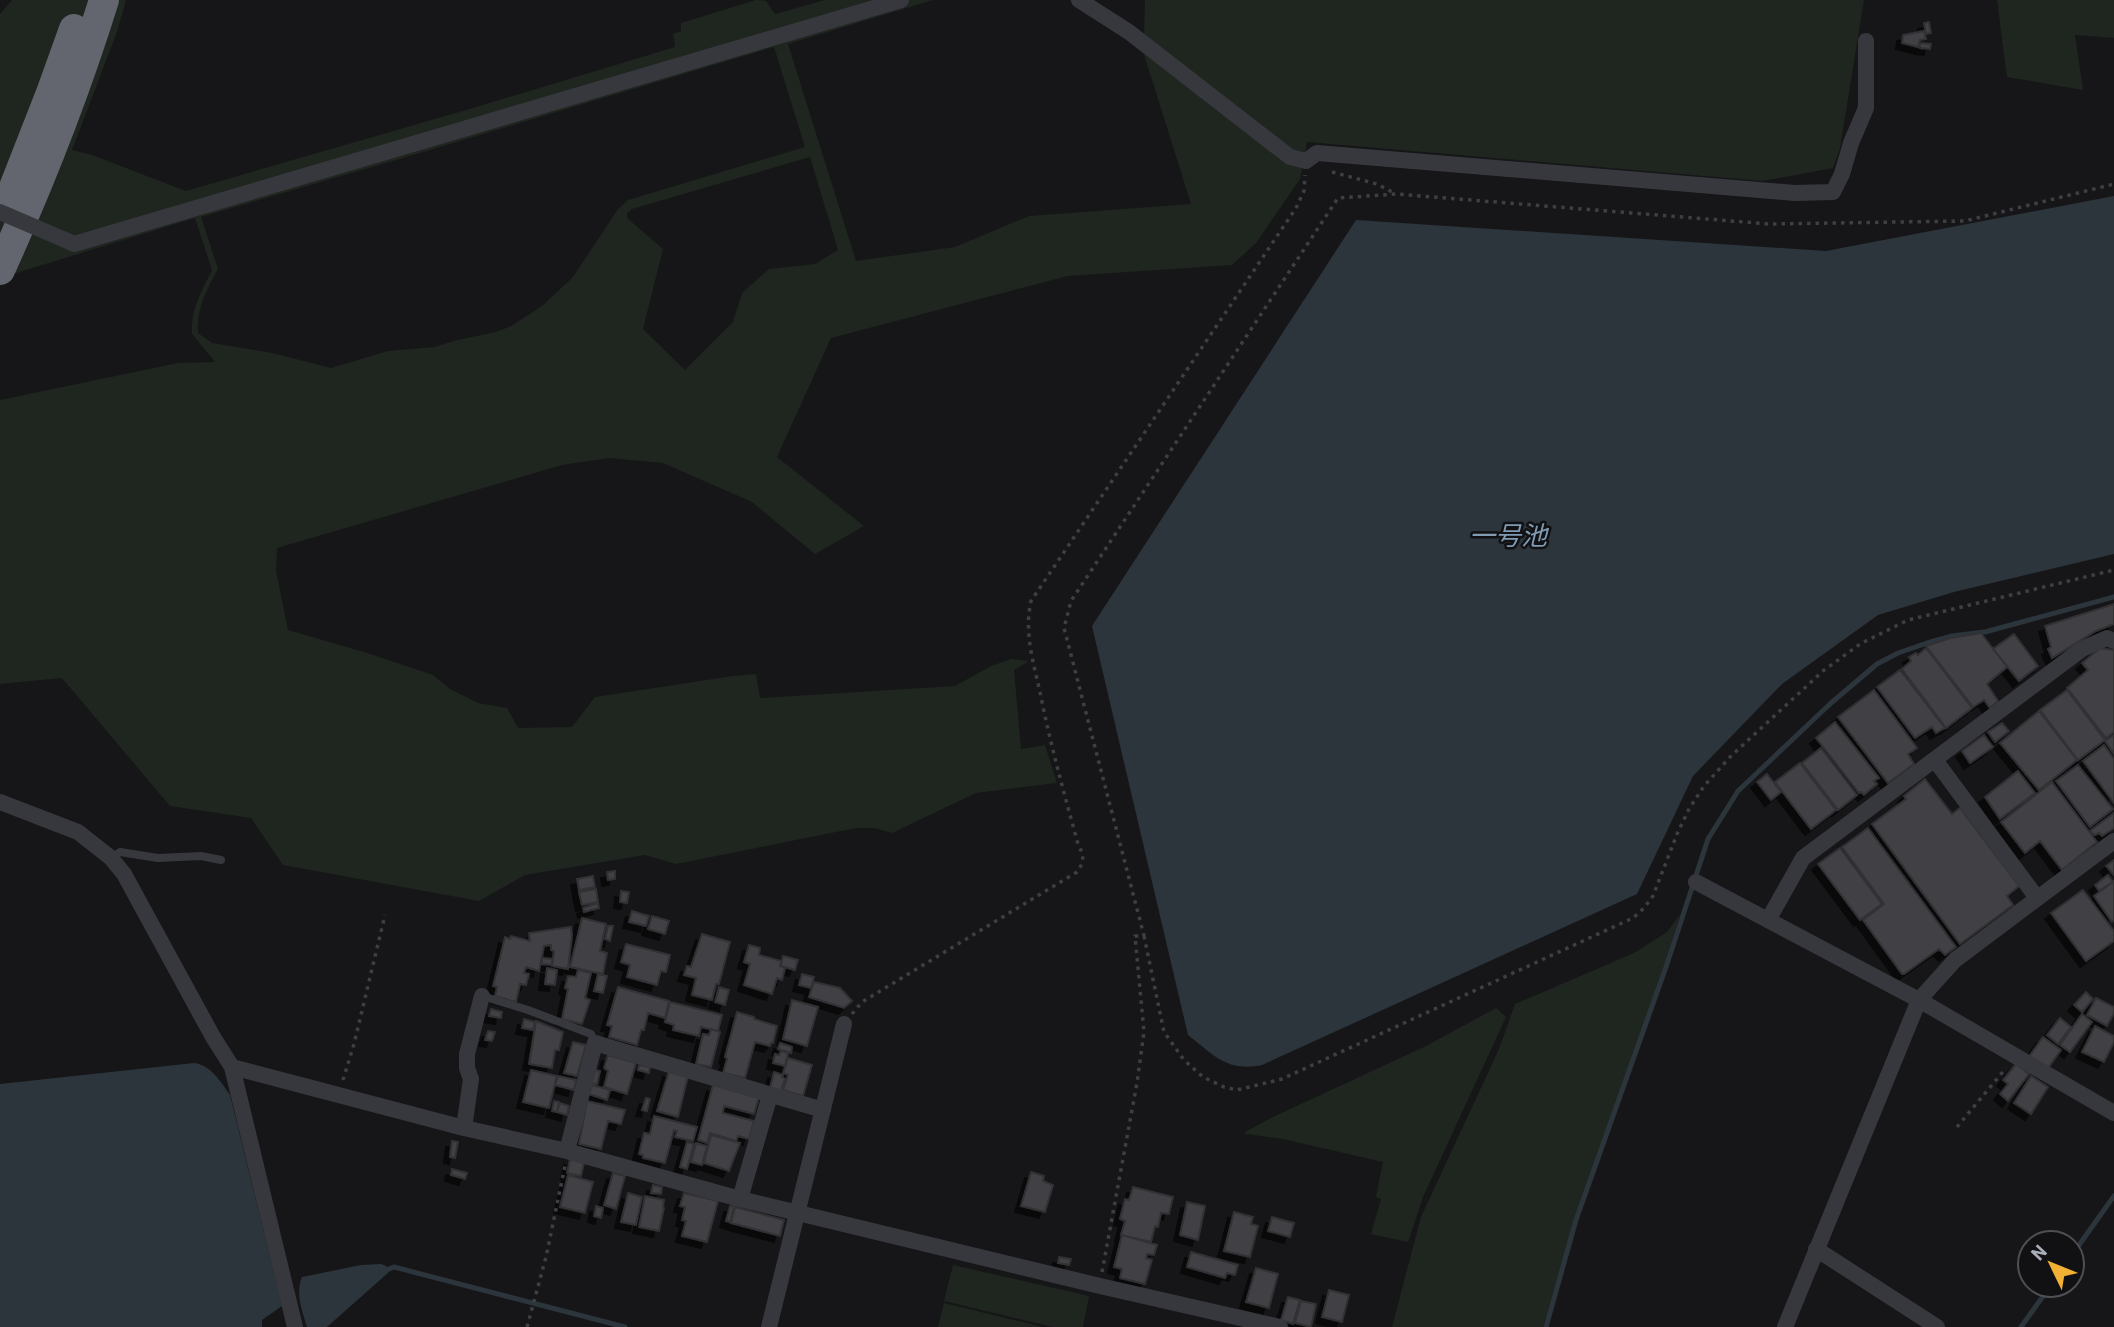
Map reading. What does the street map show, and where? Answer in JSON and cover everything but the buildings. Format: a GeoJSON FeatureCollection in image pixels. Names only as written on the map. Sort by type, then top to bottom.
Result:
{"type":"FeatureCollection","features":[{"type":"Feature","properties":{"kind":"highway"},"geometry":{"type":"LineString","coordinates":[[0,221],[51,93],[83,0]]}},
{"type":"Feature","properties":{"kind":"highway"},"geometry":{"type":"LineString","coordinates":[[0,270],[71,100],[104,0]]}},
{"type":"Feature","properties":{"kind":"street"},"geometry":{"type":"LineString","coordinates":[[0,212],[74,244],[901,0]]}},
{"type":"Feature","properties":{"kind":"street"},"geometry":{"type":"LineString","coordinates":[[1079,0],[1129,32],[1290,157],[1306,160],[1317,153],[1795,193],[1833,192],[1842,174],[1851,143],[1866,108],[1866,41]]}},
{"type":"Feature","properties":{"kind":"street"},"geometry":{"type":"LineString","coordinates":[[1773,913],[1803,858],[2082,649],[2107,638],[2114,641]]}},
{"type":"Feature","properties":{"kind":"street"},"geometry":{"type":"LineString","coordinates":[[1935,760],[2037,898]]}},
{"type":"Feature","properties":{"kind":"street"},"geometry":{"type":"LineString","coordinates":[[0,802],[78,832],[111,858],[124,874],[232,1067],[295,1327]]}},
{"type":"Feature","properties":{"kind":"street"},"geometry":{"type":"LineString","coordinates":[[1785,1327],[1919,1000],[1955,960],[2114,841]]}},
{"type":"Feature","properties":{"kind":"street"},"geometry":{"type":"LineString","coordinates":[[1696,882],[1919,1000],[2114,1113]]}},
{"type":"Feature","properties":{"kind":"street"},"geometry":{"type":"LineString","coordinates":[[464,1128],[471,1079],[467,1069],[467,1054],[482,996]]}},
{"type":"Feature","properties":{"kind":"street"},"geometry":{"type":"LineString","coordinates":[[769,1327],[844,1024]]}},
{"type":"Feature","properties":{"kind":"street"},"geometry":{"type":"LineString","coordinates":[[566,1151],[595,1043],[823,1110]]}},
{"type":"Feature","properties":{"kind":"street"},"geometry":{"type":"LineString","coordinates":[[232,1067],[464,1128],[566,1151],[740,1199],[1280,1327]]}},
{"type":"Feature","properties":{"kind":"street"},"geometry":{"type":"LineString","coordinates":[[740,1199],[770,1095]]}},
{"type":"Feature","properties":{"kind":"street"},"geometry":{"type":"LineString","coordinates":[[1816,1249],[1937,1327]]}},
{"type":"Feature","properties":{"kind":"lane"},"geometry":{"type":"LineString","coordinates":[[111,858],[120,852],[158,858],[201,856],[221,860]]}},
{"type":"Feature","properties":{"kind":"lane"},"geometry":{"type":"LineString","coordinates":[[482,996],[592,1034],[595,1043]]}},
{"type":"Feature","properties":{"kind":"path"},"geometry":{"type":"LineString","coordinates":[[1306,160],[1315,168],[1377,184],[1396,194]]}},
{"type":"Feature","properties":{"kind":"path"},"geometry":{"type":"LineString","coordinates":[[844,1024],[862,1002],[1077,872],[1083,864],[1084,855],[1078,844],[1048,733],[1029,643],[1027,618],[1031,601],[1296,208],[1304,191],[1306,160]]}},
{"type":"Feature","properties":{"kind":"path"},"geometry":{"type":"LineString","coordinates":[[2114,184],[1965,221],[1769,224],[1396,194],[1338,198],[1071,601],[1064,628],[1144,936],[1164,1032],[1184,1060],[1203,1077],[1237,1090],[1282,1079],[1633,918],[1653,896],[1677,834],[1704,786],[1731,756],[1823,671],[1883,631],[1908,620],[2114,570]]}},
{"type":"Feature","properties":{"kind":"path"},"geometry":{"type":"LineString","coordinates":[[340,1096],[385,915]]}},
{"type":"Feature","properties":{"kind":"path"},"geometry":{"type":"LineString","coordinates":[[1100,1286],[1144,1032],[1135,936],[1144,936]]}},
{"type":"Feature","properties":{"kind":"path"},"geometry":{"type":"LineString","coordinates":[[1957,1127],[2016,1056]]}},
{"type":"Feature","properties":{"kind":"path"},"geometry":{"type":"LineString","coordinates":[[527,1327],[564,1178],[566,1151]]}},
{"type":"Feature","properties":{"kind":"shaded area"},"geometry":{"type":"Polygon","coordinates":[[[12,0],[126,0],[117,32],[72,150],[186,191],[675,47],[673,34],[681,31],[681,23],[756,0],[766,1],[775,14],[825,0],[933,0],[788,44],[856,261],[955,247],[1029,216],[1191,204],[1143,51],[1080,5],[1069,0],[1089,0],[1144,35],[1145,0],[1864,0],[1840,148],[1833,168],[1763,181],[1307,142],[1300,179],[1256,243],[1232,265],[1068,276],[831,338],[777,457],[864,526],[815,554],[752,502],[663,463],[609,458],[562,465],[277,548],[276,571],[288,630],[433,675],[450,689],[478,703],[507,708],[518,728],[572,727],[595,697],[733,676],[756,674],[760,698],[955,686],[991,666],[1011,659],[1029,661],[1014,670],[1021,749],[1045,745],[1057,783],[976,793],[892,833],[875,828],[856,828],[676,864],[645,855],[525,875],[479,901],[283,865],[251,818],[170,806],[62,678],[0,684],[0,400],[178,363],[215,362],[192,334],[195,309],[212,270],[195,218],[0,278],[0,14],[12,0]],[[774,47],[201,217],[218,269],[201,307],[198,333],[212,343],[272,353],[331,368],[388,351],[435,347],[511,326],[542,306],[573,277],[618,209],[628,200],[805,147],[774,47]],[[810,157],[632,209],[627,213],[627,218],[663,249],[643,329],[685,370],[733,322],[742,293],[769,269],[815,264],[838,250],[810,157]]]}},
{"type":"Feature","properties":{"kind":"shaded area"},"geometry":{"type":"Polygon","coordinates":[[[1997,0],[2114,0],[2114,38],[2075,35],[2083,90],[2007,77],[1997,0]]]}},
{"type":"Feature","properties":{"kind":"shaded area"},"geometry":{"type":"Polygon","coordinates":[[[1680,914],[1657,991],[1578,1209],[1543,1327],[1392,1327],[1421,1217],[1499,1049],[1515,1004],[1634,953],[1667,932],[1680,914]]]}},
{"type":"Feature","properties":{"kind":"shaded area"},"geometry":{"type":"Polygon","coordinates":[[[1496,1008],[1506,1017],[1423,1197],[1408,1242],[1371,1234],[1381,1199],[1376,1197],[1383,1162],[1245,1132],[1426,1046],[1496,1008]]]}},
{"type":"Feature","properties":{"kind":"shaded area"},"geometry":{"type":"Polygon","coordinates":[[[953,1265],[1089,1296],[1083,1327],[1053,1327],[944,1301],[953,1265]]]}},
{"type":"Feature","properties":{"kind":"shaded area"},"geometry":{"type":"Polygon","coordinates":[[[944,1303],[1043,1327],[938,1327],[944,1303]]]}},
{"type":"Feature","properties":{"kind":"water","name":"一号池"},"geometry":{"type":"Polygon","coordinates":[[[2114,196],[2114,554],[1954,592],[1878,615],[1782,684],[1693,776],[1637,894],[1262,1065],[1250,1067],[1230,1064],[1214,1056],[1188,1035],[1092,626],[1356,220],[1826,251],[2114,196]]]}},
{"type":"Feature","properties":{"kind":"water"},"geometry":{"type":"Polygon","coordinates":[[[194,1063],[206,1067],[230,1095],[282,1306],[262,1320],[262,1327],[0,1327],[0,1084],[194,1063]]]}},
{"type":"Feature","properties":{"kind":"water"},"geometry":{"type":"Polygon","coordinates":[[[361,1265],[386,1266],[389,1272],[327,1327],[307,1327],[299,1296],[302,1277],[361,1265]]]}},
{"type":"Feature","properties":{"kind":"waterway"},"geometry":{"type":"LineString","coordinates":[[1546,1327],[1576,1220],[1666,967],[1708,839],[1738,791],[1831,703],[1877,664],[1898,653],[1952,636],[1985,632],[2114,597]]}},
{"type":"Feature","properties":{"kind":"waterway"},"geometry":{"type":"LineString","coordinates":[[2086,1235],[2114,1196]]}},
{"type":"Feature","properties":{"kind":"waterway"},"geometry":{"type":"LineString","coordinates":[[381,1272],[394,1267],[625,1327]]}},
{"type":"Feature","properties":{"kind":"waterway"},"geometry":{"type":"LineString","coordinates":[[2021,1327],[2041,1299]]}}]}
